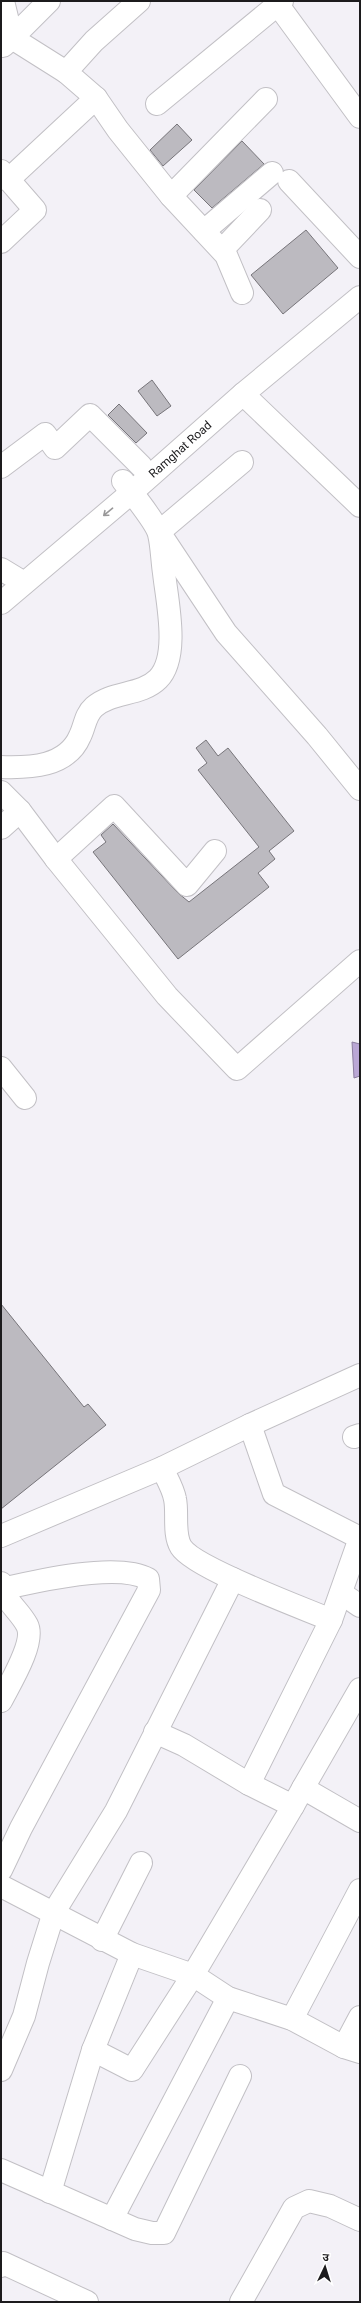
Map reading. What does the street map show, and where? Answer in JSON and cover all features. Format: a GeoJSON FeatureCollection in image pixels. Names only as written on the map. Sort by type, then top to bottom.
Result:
{"type":"FeatureCollection","features":[{"type":"Feature","properties":{"kind":"street"},"geometry":{"type":"LineString","coordinates":[[4,1],[7,43]]}},
{"type":"Feature","properties":{"kind":"street"},"geometry":{"type":"LineString","coordinates":[[7,43],[49,1]]}},
{"type":"Feature","properties":{"kind":"street"},"geometry":{"type":"LineString","coordinates":[[66,72],[94,41],[139,1]]}},
{"type":"Feature","properties":{"kind":"street"},"geometry":{"type":"LineString","coordinates":[[157,104],[280,3],[360,117]]}},
{"type":"Feature","properties":{"kind":"street"},"geometry":{"type":"LineString","coordinates":[[7,43],[66,72],[96,98],[118,130],[171,196],[226,255],[242,293]]}},
{"type":"Feature","properties":{"kind":"street"},"geometry":{"type":"LineString","coordinates":[[1,242],[35,210],[5,175],[96,98]]}},
{"type":"Feature","properties":{"kind":"street"},"geometry":{"type":"LineString","coordinates":[[171,196],[266,99]]}},
{"type":"Feature","properties":{"kind":"street"},"geometry":{"type":"LineString","coordinates":[[204,231],[281,177],[360,257]]}},
{"type":"Feature","properties":{"kind":"street"},"geometry":{"type":"LineString","coordinates":[[222,250],[260,210]]}},
{"type":"Feature","properties":{"kind":"street","name":"Ramghat Road"},"geometry":{"type":"LineString","coordinates":[[1,603],[9,578],[127,487],[242,394],[360,281]]}},
{"type":"Feature","properties":{"kind":"street","name":"Ramghat Road"},"geometry":{"type":"LineString","coordinates":[[127,487],[142,466],[220,395],[360,297]]}},
{"type":"Feature","properties":{"kind":"street"},"geometry":{"type":"LineString","coordinates":[[242,394],[360,506]]}},
{"type":"Feature","properties":{"kind":"street"},"geometry":{"type":"LineString","coordinates":[[1,467],[45,434],[55,448],[90,415],[142,466]]}},
{"type":"Feature","properties":{"kind":"street"},"geometry":{"type":"LineString","coordinates":[[159,532],[242,462]]}},
{"type":"Feature","properties":{"kind":"street"},"geometry":{"type":"LineString","coordinates":[[127,487],[159,532],[226,634],[317,736],[360,789]]}},
{"type":"Feature","properties":{"kind":"street"},"geometry":{"type":"LineString","coordinates":[[1,767],[34,766],[56,760],[72,752],[81,736],[86,717],[94,707],[106,699],[140,689],[158,679],[167,664],[171,633],[159,532]]}},
{"type":"Feature","properties":{"kind":"street"},"geometry":{"type":"LineString","coordinates":[[1,792],[20,811],[56,859],[167,996],[237,1069],[360,961]]}},
{"type":"Feature","properties":{"kind":"street"},"geometry":{"type":"LineString","coordinates":[[56,859],[114,806],[187,885],[215,851]]}},
{"type":"Feature","properties":{"kind":"street"},"geometry":{"type":"LineString","coordinates":[[1,828],[20,811]]}},
{"type":"Feature","properties":{"kind":"street"},"geometry":{"type":"LineString","coordinates":[[1,1068],[25,1098]]}},
{"type":"Feature","properties":{"kind":"street"},"geometry":{"type":"LineString","coordinates":[[1,1536],[162,1468],[250,1424],[360,1375]]}},
{"type":"Feature","properties":{"kind":"street"},"geometry":{"type":"LineString","coordinates":[[249,1784],[331,1620],[360,1538],[274,1494],[250,1424]]}},
{"type":"Feature","properties":{"kind":"street"},"geometry":{"type":"LineString","coordinates":[[162,1468],[175,1498],[180,1546],[186,1553],[233,1579],[331,1620]]}},
{"type":"Feature","properties":{"kind":"street"},"geometry":{"type":"LineString","coordinates":[[1,1700],[25,1653],[29,1639],[28,1626],[7,1600],[2,1586],[86,1574],[138,1574],[148,1579],[149,1590],[1,1870]]}},
{"type":"Feature","properties":{"kind":"street"},"geometry":{"type":"LineString","coordinates":[[1,2070],[24,2016],[54,1912],[116,1811],[233,1579]]}},
{"type":"Feature","properties":{"kind":"street"},"geometry":{"type":"LineString","coordinates":[[341,1594],[360,1606]]}},
{"type":"Feature","properties":{"kind":"street"},"geometry":{"type":"LineString","coordinates":[[93,2050],[132,2070],[193,1975],[360,1689]]}},
{"type":"Feature","properties":{"kind":"street"},"geometry":{"type":"LineString","coordinates":[[155,1732],[184,1745],[249,1784],[357,1814]]}},
{"type":"Feature","properties":{"kind":"street"},"geometry":{"type":"LineString","coordinates":[[102,1940],[141,1863]]}},
{"type":"Feature","properties":{"kind":"street"},"geometry":{"type":"LineString","coordinates":[[1,1886],[54,1912],[102,1940],[132,1954],[193,1975],[228,1998],[292,2019],[352,2050],[360,2017]]}},
{"type":"Feature","properties":{"kind":"street"},"geometry":{"type":"LineString","coordinates":[[292,2019],[360,1890]]}},
{"type":"Feature","properties":{"kind":"street"},"geometry":{"type":"LineString","coordinates":[[50,2192],[93,2050],[132,1954]]}},
{"type":"Feature","properties":{"kind":"street"},"geometry":{"type":"LineString","coordinates":[[112,2220],[228,1998]]}},
{"type":"Feature","properties":{"kind":"street"},"geometry":{"type":"LineString","coordinates":[[1,2170],[135,2229],[152,2233],[164,2233],[240,2076]]}},
{"type":"Feature","properties":{"kind":"street"},"geometry":{"type":"LineString","coordinates":[[241,2302],[294,2208],[309,2202],[330,2206],[360,2220]]}},
{"type":"Feature","properties":{"kind":"street"},"geometry":{"type":"LineString","coordinates":[[1,2266],[3,2263],[87,2302]]}},
{"type":"Feature","properties":{"kind":"shaded area"},"geometry":{"type":"Polygon","coordinates":[[[352,1042],[360,1044],[360,1076],[354,1078],[352,1042]]]}},
{"type":"Feature","properties":{"kind":"building"},"geometry":{"type":"Polygon","coordinates":[[[177,124],[192,140],[163,166],[150,150],[177,124]]]}},
{"type":"Feature","properties":{"kind":"building"},"geometry":{"type":"Polygon","coordinates":[[[242,141],[264,164],[212,208],[194,190],[242,141]]]}},
{"type":"Feature","properties":{"kind":"building"},"geometry":{"type":"Polygon","coordinates":[[[306,230],[338,268],[283,314],[251,275],[306,230]]]}},
{"type":"Feature","properties":{"kind":"building"},"geometry":{"type":"Polygon","coordinates":[[[152,380],[171,406],[157,416],[138,391],[152,380]]]}},
{"type":"Feature","properties":{"kind":"building"},"geometry":{"type":"Polygon","coordinates":[[[119,404],[147,433],[136,443],[108,415],[119,404]]]}},
{"type":"Feature","properties":{"kind":"building"},"geometry":{"type":"Polygon","coordinates":[[[206,740],[218,756],[228,748],[294,831],[269,851],[275,859],[258,873],[269,887],[178,959],[93,852],[106,842],[101,835],[113,824],[178,893],[189,902],[259,847],[198,770],[207,763],[196,748],[206,740]]]}},
{"type":"Feature","properties":{"kind":"building"},"geometry":{"type":"Polygon","coordinates":[[[1,1304],[84,1407],[88,1404],[106,1425],[1,1509],[1,1304]]]}}]}
